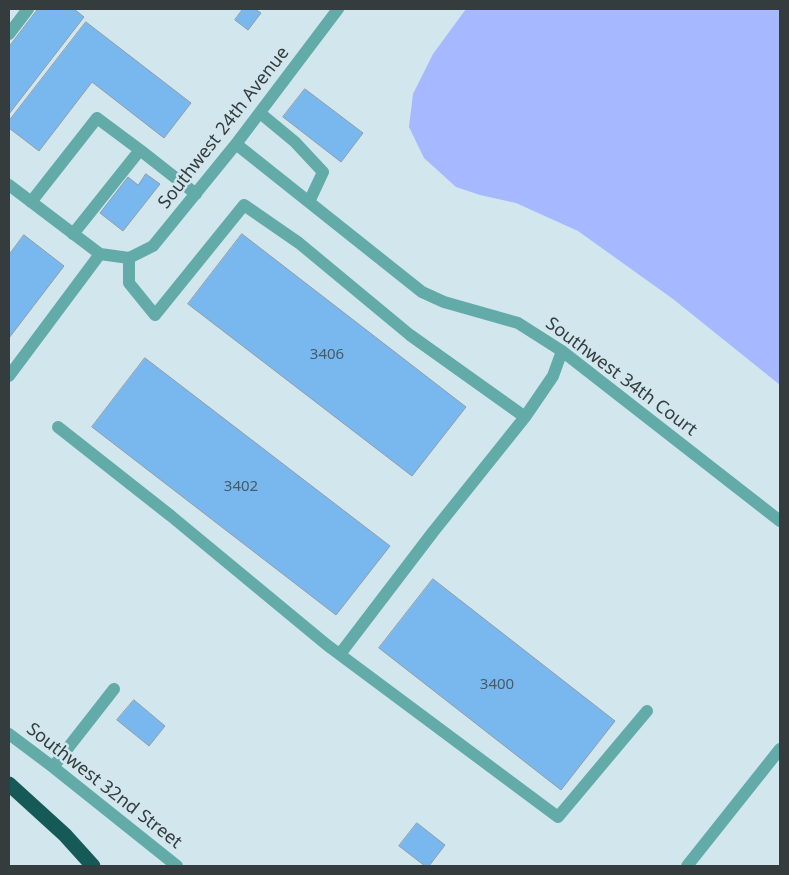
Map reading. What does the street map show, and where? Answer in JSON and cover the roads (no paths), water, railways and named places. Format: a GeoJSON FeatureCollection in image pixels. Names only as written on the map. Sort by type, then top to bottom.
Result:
{"type":"FeatureCollection","features":[{"type":"Feature","properties":{"kind":"highway"},"geometry":{"type":"LineString","coordinates":[[9,784],[65,835],[93,866]]}},
{"type":"Feature","properties":{"kind":"street"},"geometry":{"type":"LineString","coordinates":[[9,34],[28,9]]}},
{"type":"Feature","properties":{"kind":"street","name":"Southwest 24th Avenue"},"geometry":{"type":"LineString","coordinates":[[129,258],[154,246],[236,144],[338,9]]}},
{"type":"Feature","properties":{"kind":"street"},"geometry":{"type":"LineString","coordinates":[[260,113],[295,142],[323,172],[309,202]]}},
{"type":"Feature","properties":{"kind":"street"},"geometry":{"type":"LineString","coordinates":[[31,202],[97,118],[196,194]]}},
{"type":"Feature","properties":{"kind":"street","name":"Southwest 34th Court"},"geometry":{"type":"LineString","coordinates":[[236,144],[422,292],[444,302],[518,323],[562,351],[780,521]]}},
{"type":"Feature","properties":{"kind":"street"},"geometry":{"type":"LineString","coordinates":[[73,234],[140,150]]}},
{"type":"Feature","properties":{"kind":"street"},"geometry":{"type":"LineString","coordinates":[[9,185],[100,254],[129,258],[129,283],[155,315],[244,204],[299,243],[410,335],[525,417]]}},
{"type":"Feature","properties":{"kind":"street"},"geometry":{"type":"LineString","coordinates":[[9,376],[100,254]]}},
{"type":"Feature","properties":{"kind":"street"},"geometry":{"type":"LineString","coordinates":[[340,654],[433,532],[525,417],[553,376],[562,351]]}},
{"type":"Feature","properties":{"kind":"street"},"geometry":{"type":"LineString","coordinates":[[58,427],[171,516],[340,654],[558,817],[647,712]]}},
{"type":"Feature","properties":{"kind":"street"},"geometry":{"type":"LineString","coordinates":[[53,767],[114,689]]}},
{"type":"Feature","properties":{"kind":"street","name":"Southwest 32nd Street"},"geometry":{"type":"LineString","coordinates":[[9,734],[177,866]]}},
{"type":"Feature","properties":{"kind":"street"},"geometry":{"type":"LineString","coordinates":[[687,866],[780,749]]}},
{"type":"Feature","properties":{"kind":"water"},"geometry":{"type":"Polygon","coordinates":[[[466,9],[780,9],[780,385],[673,299],[578,231],[516,203],[480,195],[456,187],[424,158],[409,127],[413,94],[433,54],[466,9]]]}}]}
